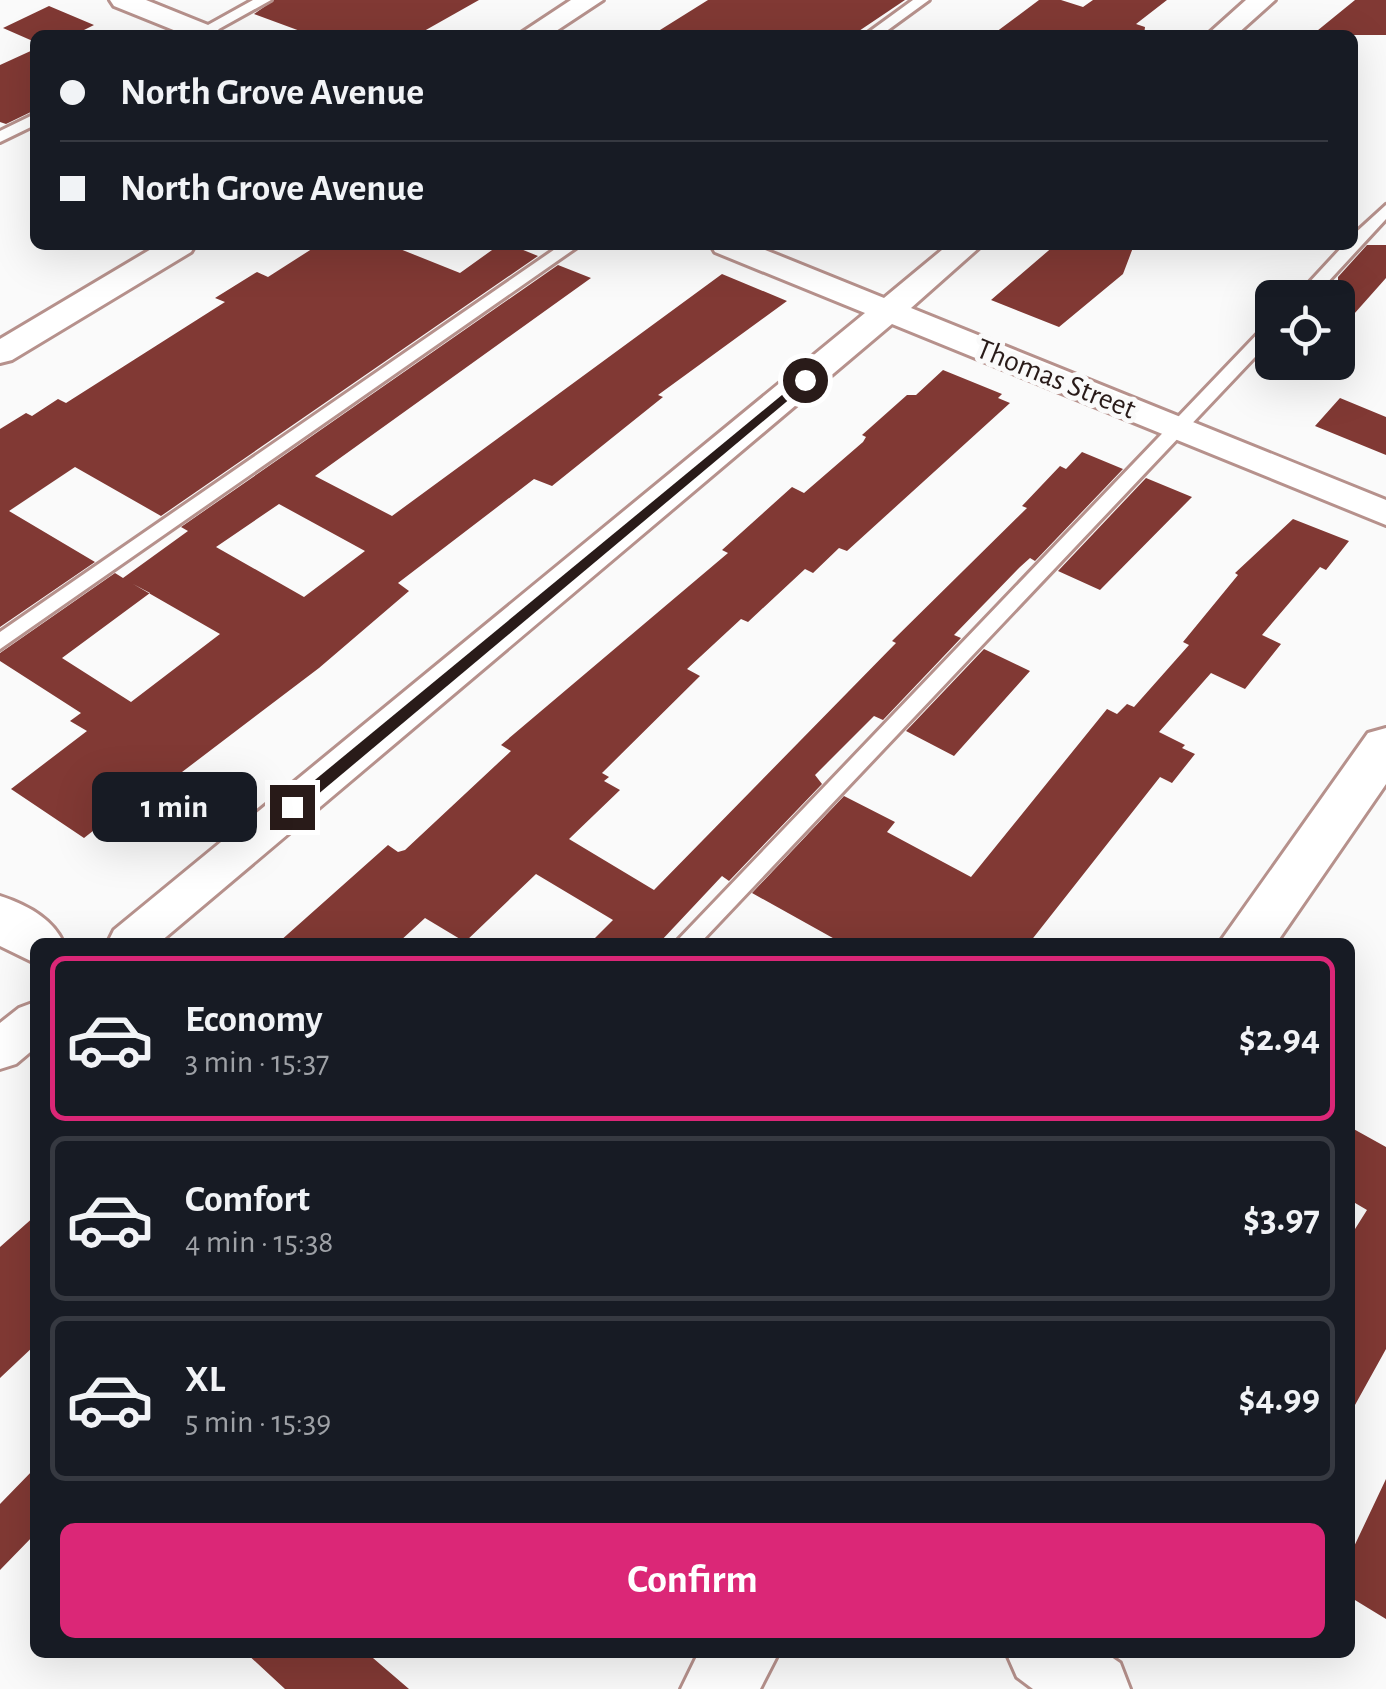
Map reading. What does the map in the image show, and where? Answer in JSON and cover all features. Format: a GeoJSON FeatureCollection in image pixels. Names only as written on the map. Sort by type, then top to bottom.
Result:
{"type":"FeatureCollection","features":[{"type":"Feature","properties":{"kind":"street"},"geometry":{"type":"LineString","coordinates":[[123,0],[194,30]]}},
{"type":"Feature","properties":{"kind":"street"},"geometry":{"type":"LineString","coordinates":[[539,30],[590,0]]}},
{"type":"Feature","properties":{"kind":"street"},"geometry":{"type":"LineString","coordinates":[[1226,30],[1262,0]]}},
{"type":"Feature","properties":{"kind":"street"},"geometry":{"type":"LineString","coordinates":[[0,352],[172,250]]}},
{"type":"Feature","properties":{"kind":"street","name":"Thomas Street"},"geometry":{"type":"LineString","coordinates":[[738,250],[1386,514]]}},
{"type":"Feature","properties":{"kind":"street"},"geometry":{"type":"LineString","coordinates":[[135,938],[961,250]]}},
{"type":"Feature","properties":{"kind":"street"},"geometry":{"type":"LineString","coordinates":[[1250,938],[1386,746]]}},
{"type":"Feature","properties":{"kind":"street"},"geometry":{"type":"LineString","coordinates":[[0,917],[30,938]]}},
{"type":"Feature","properties":{"kind":"street"},"geometry":{"type":"LineString","coordinates":[[0,1050],[30,1025]]}},
{"type":"Feature","properties":{"kind":"street"},"geometry":{"type":"LineString","coordinates":[[717,1689],[739,1658]]}},
{"type":"Feature","properties":{"kind":"street"},"geometry":{"type":"LineString","coordinates":[[1050,1658],[1094,1689]]}},
{"type":"Feature","properties":{"kind":"lane"},"geometry":{"type":"LineString","coordinates":[[210,30],[264,0]]}},
{"type":"Feature","properties":{"kind":"lane"},"geometry":{"type":"LineString","coordinates":[[879,30],[922,0]]}},
{"type":"Feature","properties":{"kind":"lane"},"geometry":{"type":"LineString","coordinates":[[0,137],[30,122]]}},
{"type":"Feature","properties":{"kind":"lane"},"geometry":{"type":"LineString","coordinates":[[1358,240],[1386,210]]}},
{"type":"Feature","properties":{"kind":"lane"},"geometry":{"type":"LineString","coordinates":[[0,642],[565,250]]}},
{"type":"Feature","properties":{"kind":"lane"},"geometry":{"type":"LineString","coordinates":[[1320,280],[1348,250]]}},
{"type":"Feature","properties":{"kind":"lane"},"geometry":{"type":"LineString","coordinates":[[691,938],[1255,347]]}},
{"type":"Feature","properties":{"kind":"building"},"geometry":{"type":"Polygon","coordinates":[[[274,0],[479,0],[426,30],[297,30],[254,14],[274,0]]]}},
{"type":"Feature","properties":{"kind":"building"},"geometry":{"type":"Polygon","coordinates":[[[708,0],[905,0],[860,30],[660,30],[708,0]]]}},
{"type":"Feature","properties":{"kind":"building"},"geometry":{"type":"Polygon","coordinates":[[[1039,0],[1061,0],[1083,7],[1093,0],[1167,0],[1136,24],[1145,30],[999,30],[1039,0]]]}},
{"type":"Feature","properties":{"kind":"building"},"geometry":{"type":"Polygon","coordinates":[[[1355,0],[1386,0],[1386,35],[1318,30],[1355,0]]]}},
{"type":"Feature","properties":{"kind":"building"},"geometry":{"type":"Polygon","coordinates":[[[49,6],[94,25],[84,30],[30,30],[30,40],[3,28],[49,6]]]}},
{"type":"Feature","properties":{"kind":"building"},"geometry":{"type":"Polygon","coordinates":[[[30,51],[30,112],[6,124],[0,122],[0,65],[30,51]]]}},
{"type":"Feature","properties":{"kind":"building"},"geometry":{"type":"Polygon","coordinates":[[[1367,245],[1386,245],[1386,278],[1355,313],[1355,280],[1338,277],[1367,245]]]}},
{"type":"Feature","properties":{"kind":"building"},"geometry":{"type":"Polygon","coordinates":[[[310,250],[402,250],[460,273],[492,250],[523,250],[538,256],[161,516],[75,467],[9,511],[95,562],[0,627],[0,429],[26,413],[32,416],[58,399],[66,403],[225,302],[215,298],[257,272],[268,277],[310,250]]]}},
{"type":"Feature","properties":{"kind":"building"},"geometry":{"type":"Polygon","coordinates":[[[1049,250],[1132,250],[1123,274],[1059,327],[991,300],[1049,250]]]}},
{"type":"Feature","properties":{"kind":"building"},"geometry":{"type":"Polygon","coordinates":[[[558,265],[591,278],[315,476],[392,516],[722,274],[787,301],[658,395],[663,397],[552,486],[534,479],[398,583],[409,591],[319,668],[157,791],[150,786],[84,838],[11,789],[87,731],[70,721],[81,713],[0,661],[0,653],[115,573],[123,578],[188,531],[181,527],[558,265]],[[279,504],[216,547],[304,597],[365,551],[279,504]],[[149,593],[62,658],[131,702],[220,634],[149,593]]]}},
{"type":"Feature","properties":{"kind":"building"},"geometry":{"type":"Polygon","coordinates":[[[943,370],[1002,394],[998,398],[1010,403],[847,551],[839,548],[813,573],[805,569],[748,622],[741,619],[687,669],[700,676],[602,773],[609,777],[604,781],[620,790],[569,839],[654,890],[896,643],[892,641],[1027,508],[1022,506],[1060,466],[1066,469],[1082,452],[1123,469],[1035,561],[1030,558],[1020,567],[954,635],[961,638],[883,720],[874,716],[815,775],[822,784],[729,881],[722,876],[664,938],[595,938],[613,920],[536,874],[469,938],[458,938],[425,918],[403,938],[283,938],[388,845],[398,852],[405,850],[511,751],[501,745],[728,553],[722,550],[792,487],[804,493],[863,442],[866,437],[862,435],[907,395],[916,395],[943,370]]]}},
{"type":"Feature","properties":{"kind":"building"},"geometry":{"type":"Polygon","coordinates":[[[1340,398],[1386,417],[1386,455],[1315,426],[1340,398]]]}},
{"type":"Feature","properties":{"kind":"building"},"geometry":{"type":"Polygon","coordinates":[[[1146,478],[1192,497],[1100,590],[1058,571],[1146,478]]]}},
{"type":"Feature","properties":{"kind":"building"},"geometry":{"type":"Polygon","coordinates":[[[1293,519],[1349,541],[1326,570],[1320,567],[1262,635],[1281,644],[1245,689],[1211,673],[1159,732],[1195,754],[1172,783],[1160,777],[1033,938],[833,938],[752,893],[844,796],[895,822],[887,832],[971,877],[1107,709],[1117,714],[1127,704],[1134,707],[1189,645],[1183,642],[1238,575],[1235,573],[1293,519]]]}},
{"type":"Feature","properties":{"kind":"building"},"geometry":{"type":"Polygon","coordinates":[[[984,649],[1030,671],[954,756],[906,731],[984,649]]]}},
{"type":"Feature","properties":{"kind":"building"},"geometry":{"type":"Polygon","coordinates":[[[1355,1130],[1386,1147],[1386,1349],[1355,1405],[1355,1229],[1367,1210],[1355,1203],[1355,1130]]]}},
{"type":"Feature","properties":{"kind":"building"},"geometry":{"type":"Polygon","coordinates":[[[30,1220],[30,1350],[0,1378],[0,1247],[30,1220]]]}},
{"type":"Feature","properties":{"kind":"building"},"geometry":{"type":"Polygon","coordinates":[[[30,1473],[30,1539],[0,1570],[0,1504],[30,1473]]]}},
{"type":"Feature","properties":{"kind":"building"},"geometry":{"type":"Polygon","coordinates":[[[1386,1479],[1386,1619],[1355,1600],[1355,1544],[1386,1479]]]}},
{"type":"Feature","properties":{"kind":"building"},"geometry":{"type":"Polygon","coordinates":[[[251,1658],[373,1658],[409,1689],[285,1689],[251,1658]]]}},
{"type":"Feature","properties":{"kind":"route"},"geometry":{"type":"LineString","coordinates":[[292,807],[805,380]]}}]}
